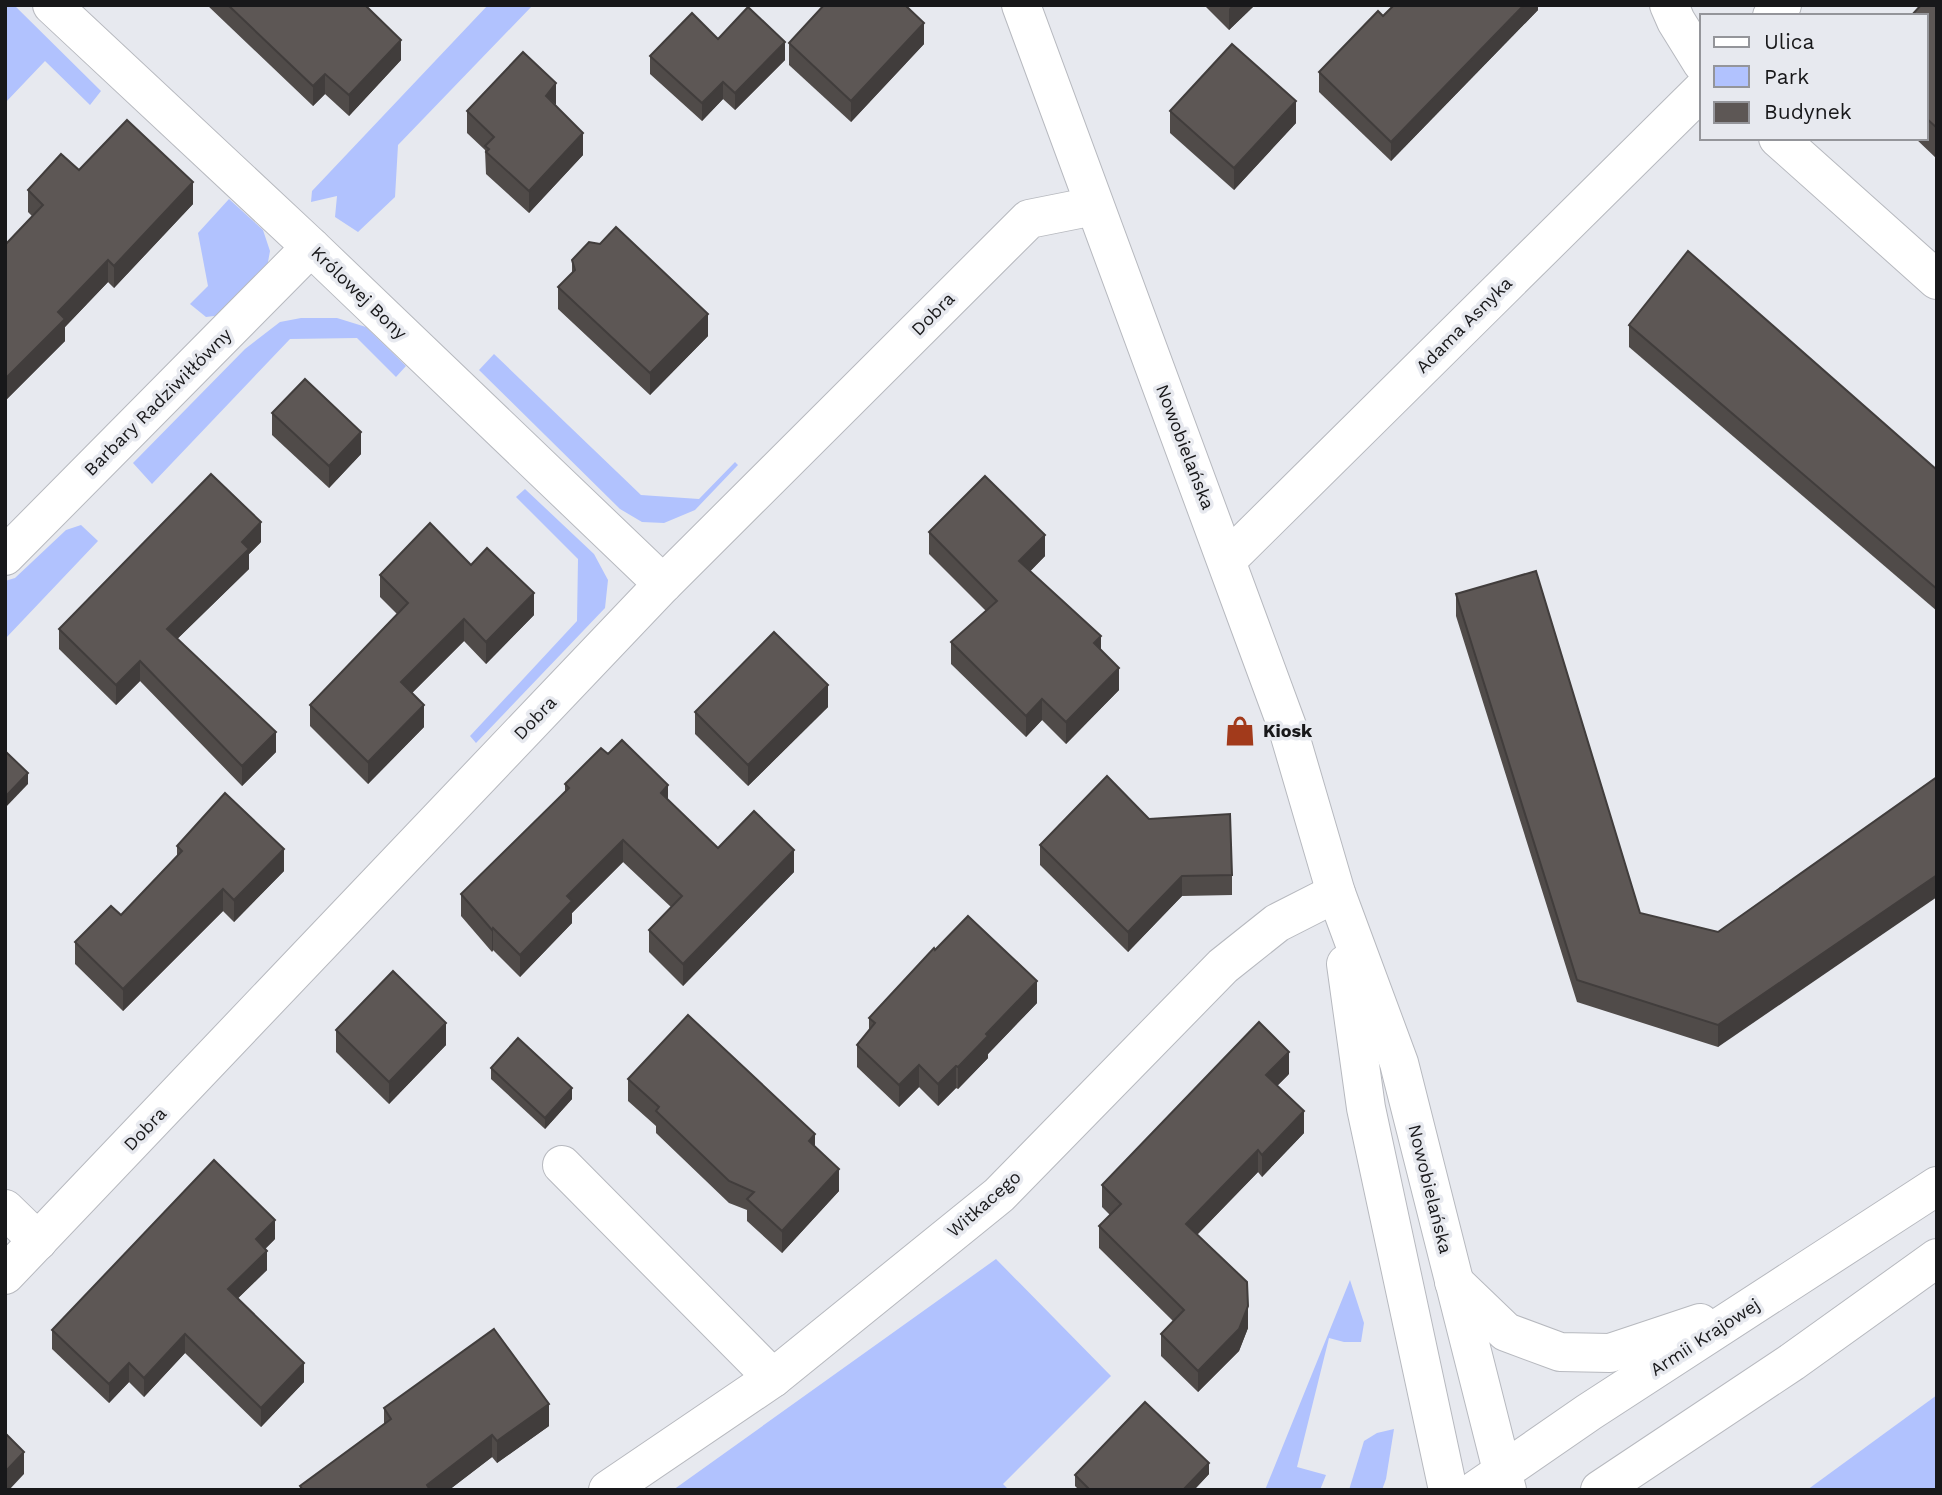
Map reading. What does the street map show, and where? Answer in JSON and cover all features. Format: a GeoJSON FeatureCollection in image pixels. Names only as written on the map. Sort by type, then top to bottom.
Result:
{"type":"FeatureCollection","features":[{"type":"Feature","properties":{"kind":"street","name":"Królowej Bony"},"geometry":{"type":"LineString","coordinates":[[52,5],[311,247],[663,584]]}},
{"type":"Feature","properties":{"kind":"street","name":"Nowobielańska"},"geometry":{"type":"LineString","coordinates":[[1021,5],[1288,729],[1336,893],[1399,1063],[1454,1282],[1495,1484]]}},
{"type":"Feature","properties":{"kind":"street"},"geometry":{"type":"LineString","coordinates":[[1668,5],[1700,60]]}},
{"type":"Feature","properties":{"kind":"street","name":"Adama Asnyka"},"geometry":{"type":"LineString","coordinates":[[1227,560],[1700,92]]}},
{"type":"Feature","properties":{"kind":"street"},"geometry":{"type":"LineString","coordinates":[[1780,140],[1937,280]]}},
{"type":"Feature","properties":{"kind":"street","name":"Dobra"},"geometry":{"type":"LineString","coordinates":[[5,1275],[663,584],[1029,219],[1094,206]]}},
{"type":"Feature","properties":{"kind":"street","name":"Barbary Radziwiłłówny"},"geometry":{"type":"LineString","coordinates":[[5,556],[311,247]]}},
{"type":"Feature","properties":{"kind":"street","name":"Nowobielańska"},"geometry":{"type":"LineString","coordinates":[[1336,893],[1366,1108],[1448,1490]]}},
{"type":"Feature","properties":{"kind":"street","name":"Witkacego"},"geometry":{"type":"LineString","coordinates":[[608,1490],[773,1378],[999,1195],[1223,966],[1277,923],[1336,893]]}},
{"type":"Feature","properties":{"kind":"street"},"geometry":{"type":"LineString","coordinates":[[562,1165],[773,1378]]}},
{"type":"Feature","properties":{"kind":"street","name":"Armii Krajowej"},"geometry":{"type":"LineString","coordinates":[[1495,1484],[1589,1412],[1937,1186]]}},
{"type":"Feature","properties":{"kind":"street"},"geometry":{"type":"LineString","coordinates":[[5,1209],[38,1241]]}},
{"type":"Feature","properties":{"kind":"street"},"geometry":{"type":"LineString","coordinates":[[1600,1490],[1792,1362],[1937,1258]]}},
{"type":"Feature","properties":{"kind":"street"},"geometry":{"type":"LineString","coordinates":[[1454,1282],[1506,1332],[1560,1352],[1610,1353],[1755,1304]]}},
{"type":"Feature","properties":{"kind":"green space"},"geometry":{"type":"Polygon","coordinates":[[[5,5],[14,5],[101,91],[90,105],[45,61],[5,103],[5,5]]]}},
{"type":"Feature","properties":{"kind":"green space"},"geometry":{"type":"Polygon","coordinates":[[[488,5],[533,5],[398,145],[395,197],[358,232],[335,217],[337,196],[311,202],[312,191],[488,5]]]}},
{"type":"Feature","properties":{"kind":"green space"},"geometry":{"type":"Polygon","coordinates":[[[229,199],[263,230],[270,251],[266,273],[230,314],[206,317],[190,304],[208,286],[198,233],[229,199]]]}},
{"type":"Feature","properties":{"kind":"green space"},"geometry":{"type":"Polygon","coordinates":[[[301,318],[337,318],[366,327],[406,366],[396,377],[357,338],[290,339],[152,484],[133,463],[245,349],[280,322],[301,318]]]}},
{"type":"Feature","properties":{"kind":"green space"},"geometry":{"type":"Polygon","coordinates":[[[494,354],[641,495],[699,499],[735,462],[738,465],[695,510],[664,523],[642,522],[620,509],[479,370],[494,354]]]}},
{"type":"Feature","properties":{"kind":"green space"},"geometry":{"type":"Polygon","coordinates":[[[525,489],[594,554],[608,580],[605,608],[476,743],[470,736],[577,621],[578,559],[516,497],[525,489]]]}},
{"type":"Feature","properties":{"kind":"green space"},"geometry":{"type":"Polygon","coordinates":[[[81,525],[98,541],[5,639],[5,581],[15,578],[66,530],[81,525]]]}},
{"type":"Feature","properties":{"kind":"green space"},"geometry":{"type":"Polygon","coordinates":[[[996,1259],[1111,1376],[1003,1484],[1009,1490],[673,1490],[996,1259]]]}},
{"type":"Feature","properties":{"kind":"green space"},"geometry":{"type":"Polygon","coordinates":[[[1350,1280],[1364,1323],[1361,1342],[1344,1342],[1329,1338],[1297,1467],[1326,1475],[1320,1490],[1265,1490],[1350,1280]]]}},
{"type":"Feature","properties":{"kind":"green space"},"geometry":{"type":"Polygon","coordinates":[[[1937,1395],[1937,1490],[1807,1490],[1937,1395]]]}},
{"type":"Feature","properties":{"kind":"green space"},"geometry":{"type":"Polygon","coordinates":[[[1394,1429],[1382,1490],[1349,1490],[1364,1441],[1377,1433],[1394,1429]]]}},
{"type":"Feature","properties":{"kind":"building"},"geometry":{"type":"Polygon","coordinates":[[[228,5],[365,5],[401,40],[349,95],[325,74],[313,86],[228,5]]]}},
{"type":"Feature","properties":{"kind":"building"},"geometry":{"type":"Polygon","coordinates":[[[824,5],[905,5],[924,23],[851,101],[789,43],[824,5]]]}},
{"type":"Feature","properties":{"kind":"building"},"geometry":{"type":"Polygon","coordinates":[[[1394,5],[1524,5],[1391,142],[1319,72],[1378,11],[1383,16],[1394,5]]]}},
{"type":"Feature","properties":{"kind":"building"},"geometry":{"type":"Polygon","coordinates":[[[1921,5],[1937,5],[1937,128],[1928,120],[1928,14],[1913,14],[1921,5]]]}},
{"type":"Feature","properties":{"kind":"building"},"geometry":{"type":"Polygon","coordinates":[[[748,7],[785,42],[735,93],[723,82],[702,103],[650,56],[692,13],[718,39],[748,7]]]}},
{"type":"Feature","properties":{"kind":"building"},"geometry":{"type":"Polygon","coordinates":[[[1232,44],[1296,101],[1234,168],[1170,111],[1232,44]]]}},
{"type":"Feature","properties":{"kind":"building"},"geometry":{"type":"Polygon","coordinates":[[[523,52],[556,83],[546,96],[583,133],[529,191],[486,152],[489,149],[485,146],[494,137],[467,111],[523,52]]]}},
{"type":"Feature","properties":{"kind":"building"},"geometry":{"type":"Polygon","coordinates":[[[127,120],[193,182],[114,266],[108,260],[58,312],[65,319],[5,379],[5,245],[43,205],[28,190],[61,154],[79,170],[127,120]]]}},
{"type":"Feature","properties":{"kind":"building"},"geometry":{"type":"Polygon","coordinates":[[[616,227],[708,314],[650,373],[558,287],[575,270],[572,260],[589,242],[600,244],[616,227]]]}},
{"type":"Feature","properties":{"kind":"building"},"geometry":{"type":"Polygon","coordinates":[[[1688,251],[1937,470],[1937,589],[1629,325],[1688,251]]]}},
{"type":"Feature","properties":{"kind":"building"},"geometry":{"type":"Polygon","coordinates":[[[305,379],[361,432],[329,466],[272,413],[305,379]]]}},
{"type":"Feature","properties":{"kind":"building"},"geometry":{"type":"Polygon","coordinates":[[[211,474],[261,522],[242,542],[249,549],[167,629],[276,732],[242,766],[140,661],[116,685],[59,629],[211,474]]]}},
{"type":"Feature","properties":{"kind":"building"},"geometry":{"type":"Polygon","coordinates":[[[985,476],[1045,535],[1019,561],[1101,636],[1094,643],[1119,668],[1066,722],[1042,699],[1026,716],[951,642],[997,601],[929,532],[985,476]]]}},
{"type":"Feature","properties":{"kind":"building"},"geometry":{"type":"Polygon","coordinates":[[[430,523],[471,565],[487,548],[534,593],[486,642],[464,619],[401,682],[424,705],[368,762],[310,705],[408,603],[380,575],[430,523]]]}},
{"type":"Feature","properties":{"kind":"building"},"geometry":{"type":"Polygon","coordinates":[[[1536,571],[1640,913],[1718,932],[1937,777],[1937,875],[1718,1025],[1577,980],[1456,594],[1536,571]]]}},
{"type":"Feature","properties":{"kind":"building"},"geometry":{"type":"Polygon","coordinates":[[[774,632],[828,685],[748,765],[695,712],[774,632]]]}},
{"type":"Feature","properties":{"kind":"building"},"geometry":{"type":"Polygon","coordinates":[[[622,740],[668,785],[661,793],[718,848],[754,811],[794,850],[683,964],[649,930],[682,896],[623,840],[567,896],[572,901],[520,955],[493,928],[492,930],[461,894],[569,788],[565,784],[601,748],[608,754],[622,740]]]}},
{"type":"Feature","properties":{"kind":"building"},"geometry":{"type":"Polygon","coordinates":[[[5,751],[28,773],[5,797],[5,751]]]}},
{"type":"Feature","properties":{"kind":"building"},"geometry":{"type":"Polygon","coordinates":[[[1107,776],[1149,819],[1230,814],[1232,875],[1182,876],[1128,932],[1040,845],[1107,776]]]}},
{"type":"Feature","properties":{"kind":"building"},"geometry":{"type":"Polygon","coordinates":[[[225,793],[284,849],[234,900],[223,889],[123,989],[75,942],[111,906],[121,915],[182,851],[177,846],[225,793]]]}},
{"type":"Feature","properties":{"kind":"building"},"geometry":{"type":"Polygon","coordinates":[[[968,916],[1037,981],[986,1034],[988,1036],[938,1084],[919,1065],[899,1085],[857,1045],[875,1023],[869,1018],[934,948],[935,950],[968,916]]]}},
{"type":"Feature","properties":{"kind":"building"},"geometry":{"type":"Polygon","coordinates":[[[393,971],[446,1023],[389,1082],[336,1030],[393,971]]]}},
{"type":"Feature","properties":{"kind":"building"},"geometry":{"type":"Polygon","coordinates":[[[688,1015],[815,1134],[809,1141],[839,1169],[782,1231],[747,1199],[754,1192],[729,1181],[656,1111],[659,1107],[628,1079],[688,1015]]]}},
{"type":"Feature","properties":{"kind":"building"},"geometry":{"type":"Polygon","coordinates":[[[1259,1022],[1289,1052],[1266,1075],[1304,1111],[1262,1155],[1258,1150],[1186,1224],[1247,1282],[1248,1306],[1239,1329],[1198,1371],[1161,1334],[1184,1310],[1099,1226],[1121,1204],[1102,1185],[1259,1022]]]}},
{"type":"Feature","properties":{"kind":"building"},"geometry":{"type":"Polygon","coordinates":[[[518,1038],[572,1088],[545,1118],[491,1068],[518,1038]]]}},
{"type":"Feature","properties":{"kind":"building"},"geometry":{"type":"Polygon","coordinates":[[[214,1160],[275,1220],[256,1239],[267,1251],[228,1289],[304,1363],[261,1408],[185,1334],[144,1378],[129,1363],[109,1384],[52,1330],[214,1160]]]}},
{"type":"Feature","properties":{"kind":"building"},"geometry":{"type":"Polygon","coordinates":[[[494,1329],[549,1404],[497,1441],[492,1435],[427,1485],[430,1490],[303,1490],[300,1486],[391,1419],[384,1408],[494,1329]]]}},
{"type":"Feature","properties":{"kind":"building"},"geometry":{"type":"Polygon","coordinates":[[[1145,1402],[1209,1463],[1183,1490],[1090,1490],[1075,1475],[1145,1402]]]}},
{"type":"Feature","properties":{"kind":"building"},"geometry":{"type":"Polygon","coordinates":[[[5,1433],[24,1452],[5,1472],[5,1433]]]}},
{"type":"Feature","properties":{"kind":"place","name":"Kiosk"},"geometry":{"type":"Point","coordinates":[1240,731]}}]}
